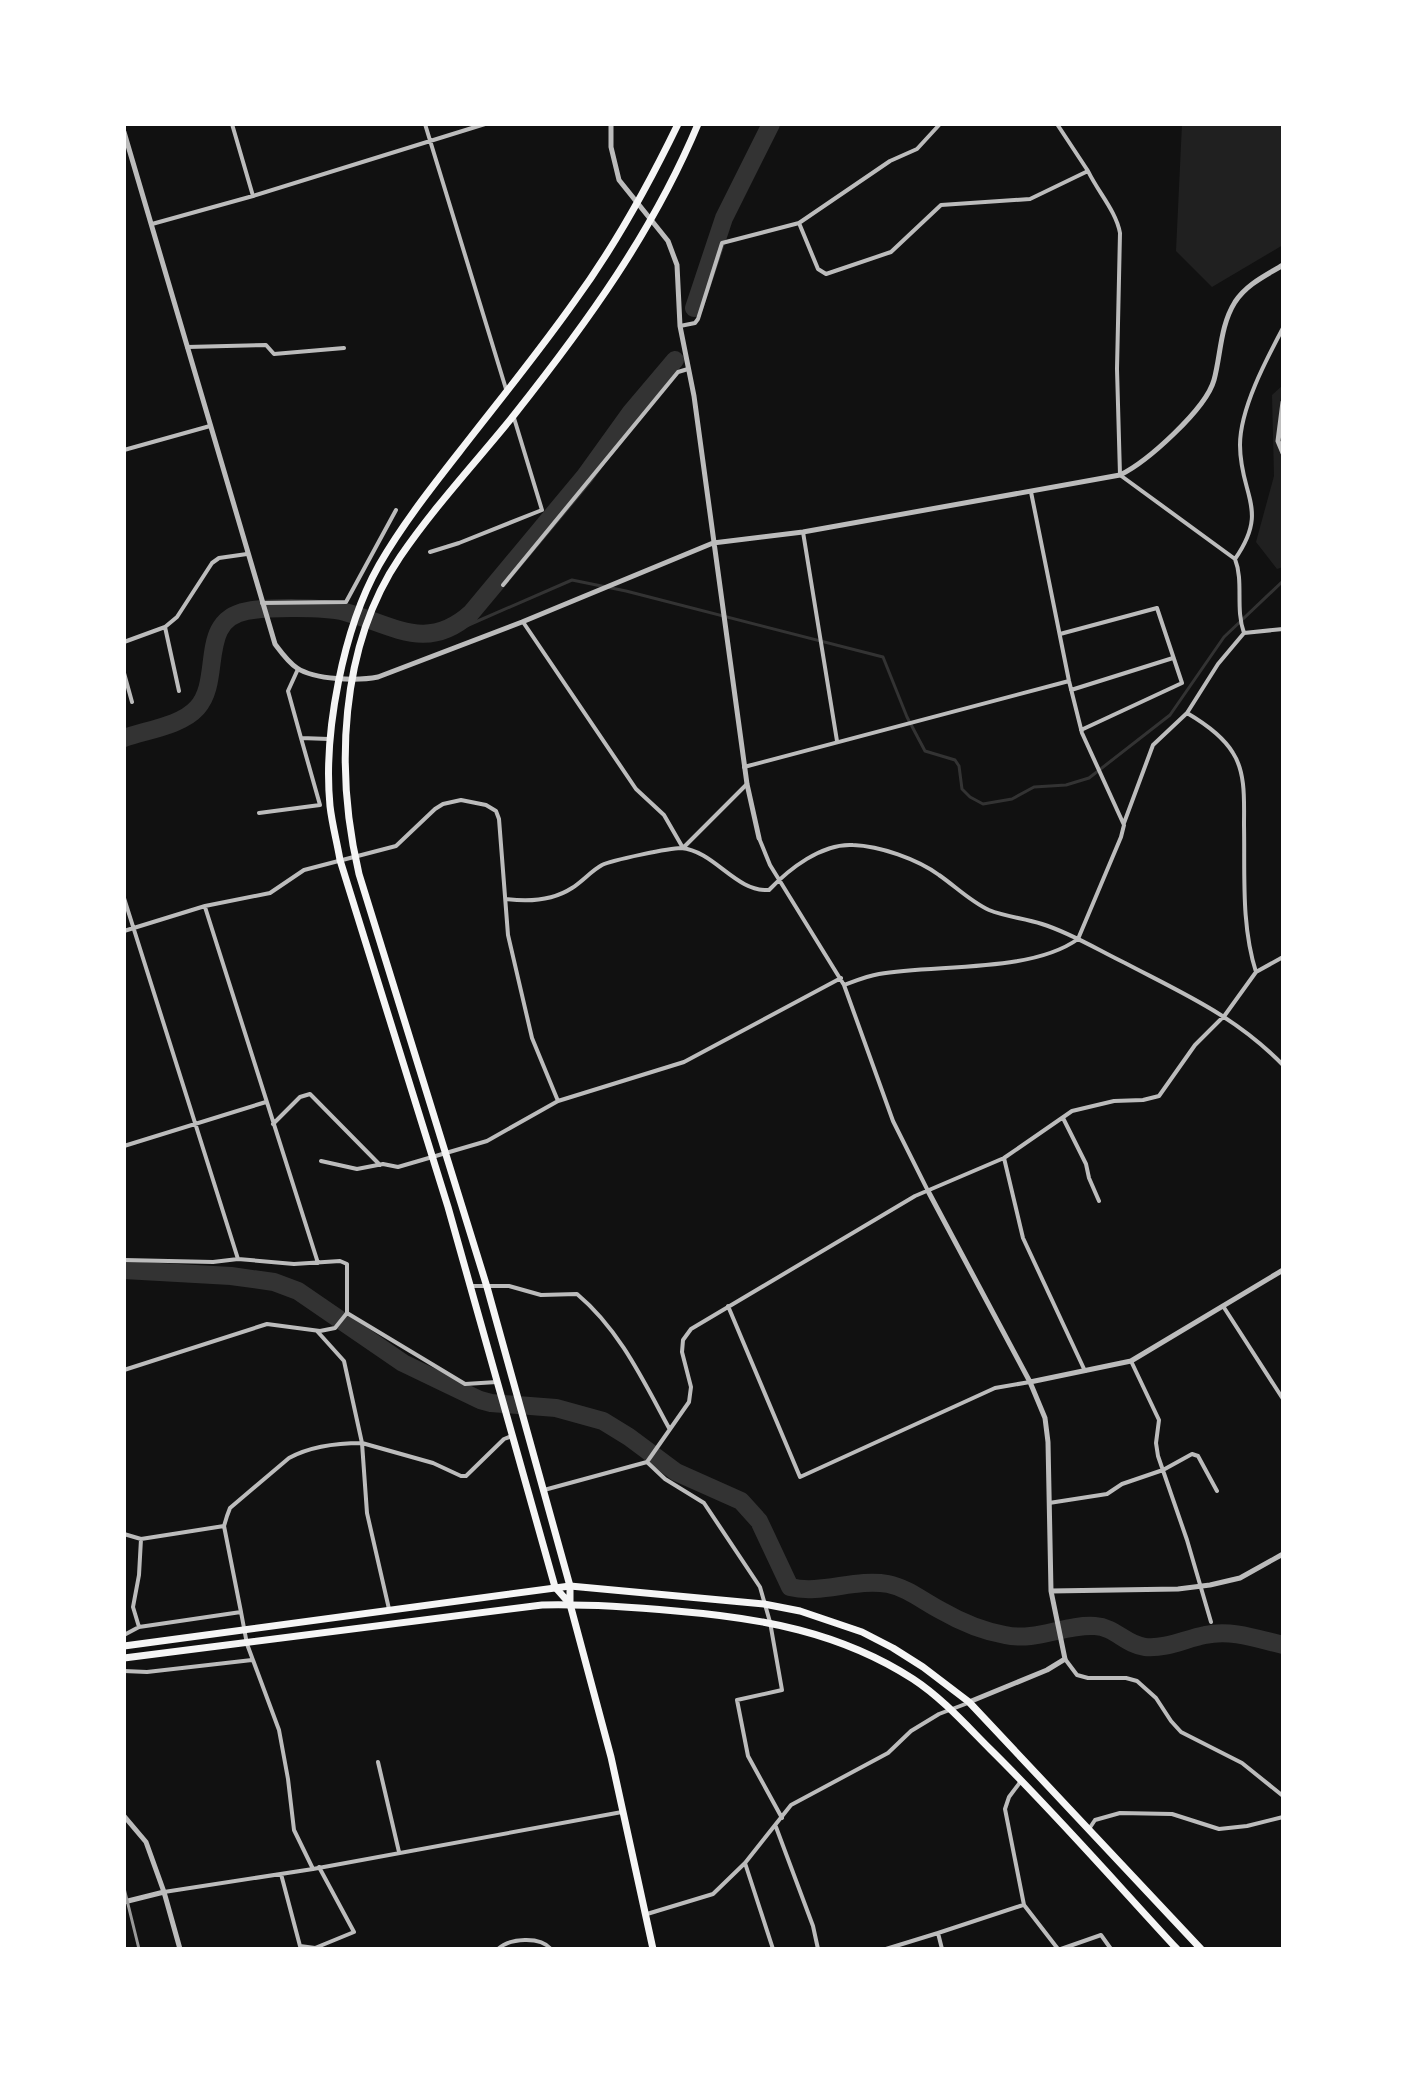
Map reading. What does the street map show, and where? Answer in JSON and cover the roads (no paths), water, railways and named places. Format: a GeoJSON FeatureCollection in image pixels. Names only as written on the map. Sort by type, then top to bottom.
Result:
{"type":"FeatureCollection","features":[{"type":"Feature","properties":{"kind":"main road"},"geometry":{"type":"LineString","coordinates":[[570,1604],[555,1587],[500,1382],[340,860],[331,807],[332,739],[339,678],[354,624],[378,567],[404,525],[574,302],[638,205],[678,124]]}},
{"type":"Feature","properties":{"kind":"main road"},"geometry":{"type":"LineString","coordinates":[[653,1949],[611,1757],[570,1604],[570,1586],[487,1287],[355,857],[344,788],[347,715],[353,680],[367,626],[400,558],[590,317],[624,268],[684,159],[698,124]]}},
{"type":"Feature","properties":{"kind":"main road"},"geometry":{"type":"LineString","coordinates":[[124,1646],[570,1586],[764,1604],[832,1620],[862,1632],[923,1667],[969,1702],[1201,1949]]}},
{"type":"Feature","properties":{"kind":"main road"},"geometry":{"type":"LineString","coordinates":[[124,1658],[542,1605],[690,1612],[797,1628],[857,1648],[916,1681],[951,1710],[1022,1780],[1177,1949]]}},
{"type":"Feature","properties":{"kind":"street"},"geometry":{"type":"LineString","coordinates":[[232,124],[253,196]]}},
{"type":"Feature","properties":{"kind":"street"},"geometry":{"type":"LineString","coordinates":[[425,124],[506,392]]}},
{"type":"Feature","properties":{"kind":"street"},"geometry":{"type":"LineString","coordinates":[[150,224],[253,196],[485,124]]}},
{"type":"Feature","properties":{"kind":"street"},"geometry":{"type":"LineString","coordinates":[[611,124],[611,147],[619,180],[668,241],[677,265],[680,326],[712,523],[744,767],[759,838],[779,879],[841,978],[893,1121],[1030,1382],[1045,1418],[1051,1591],[1065,1659],[1077,1675],[1137,1681],[1156,1698],[1181,1732],[1242,1763],[1283,1796]]}},
{"type":"Feature","properties":{"kind":"street"},"geometry":{"type":"LineString","coordinates":[[680,326],[695,323],[698,319],[722,243],[799,223],[890,161],[917,149],[940,124]]}},
{"type":"Feature","properties":{"kind":"street"},"geometry":{"type":"LineString","coordinates":[[1057,124],[1088,171],[1098,193],[1118,219],[1120,475]]}},
{"type":"Feature","properties":{"kind":"street"},"geometry":{"type":"LineString","coordinates":[[124,132],[275,644],[298,669],[353,680],[378,677],[522,622],[713,543],[803,532],[1120,475],[1142,462],[1207,398],[1214,382],[1225,324],[1234,303],[1255,281],[1283,265]]}},
{"type":"Feature","properties":{"kind":"street"},"geometry":{"type":"LineString","coordinates":[[799,223],[818,269],[826,274],[891,252],[941,205],[1030,199],[1088,171]]}},
{"type":"Feature","properties":{"kind":"street"},"geometry":{"type":"LineString","coordinates":[[1235,559],[1252,529],[1253,512],[1243,473],[1240,445],[1243,421],[1283,328]]}},
{"type":"Feature","properties":{"kind":"street"},"geometry":{"type":"LineString","coordinates":[[187,347],[266,345],[274,354],[344,348]]}},
{"type":"Feature","properties":{"kind":"street"},"geometry":{"type":"LineString","coordinates":[[503,585],[678,372],[689,369]]}},
{"type":"Feature","properties":{"kind":"street"},"geometry":{"type":"LineString","coordinates":[[1283,402],[1278,441],[1283,453]]}},
{"type":"Feature","properties":{"kind":"street"},"geometry":{"type":"LineString","coordinates":[[430,552],[542,510],[513,416]]}},
{"type":"Feature","properties":{"kind":"street"},"geometry":{"type":"LineString","coordinates":[[124,450],[210,426]]}},
{"type":"Feature","properties":{"kind":"street"},"geometry":{"type":"LineString","coordinates":[[1120,475],[1235,559],[1240,570],[1239,618],[1244,633]]}},
{"type":"Feature","properties":{"kind":"street"},"geometry":{"type":"LineString","coordinates":[[1031,492],[1081,730],[1124,825]]}},
{"type":"Feature","properties":{"kind":"street"},"geometry":{"type":"LineString","coordinates":[[262,603],[346,602],[396,510]]}},
{"type":"Feature","properties":{"kind":"street"},"geometry":{"type":"LineString","coordinates":[[803,532],[837,741]]}},
{"type":"Feature","properties":{"kind":"street"},"geometry":{"type":"LineString","coordinates":[[124,642],[165,627],[181,612],[212,563],[219,558],[247,554]]}},
{"type":"Feature","properties":{"kind":"street"},"geometry":{"type":"LineString","coordinates":[[1060,634],[1157,608],[1182,683],[1081,730]]}},
{"type":"Feature","properties":{"kind":"street"},"geometry":{"type":"LineString","coordinates":[[522,622],[636,789],[664,815],[683,848],[710,861],[754,891],[769,890],[779,879],[833,847],[865,846],[912,861],[935,872],[986,909],[1043,924],[1078,939],[1225,1015],[1266,1047],[1283,1065]]}},
{"type":"Feature","properties":{"kind":"street"},"geometry":{"type":"LineString","coordinates":[[165,627],[179,691]]}},
{"type":"Feature","properties":{"kind":"street"},"geometry":{"type":"LineString","coordinates":[[844,985],[878,974],[1035,958],[1067,947],[1078,939],[1121,837],[1153,745],[1187,713],[1218,664],[1244,633],[1283,629]]}},
{"type":"Feature","properties":{"kind":"street"},"geometry":{"type":"LineString","coordinates":[[1071,690],[1173,658]]}},
{"type":"Feature","properties":{"kind":"street"},"geometry":{"type":"LineString","coordinates":[[259,813],[320,805],[288,691],[298,669]]}},
{"type":"Feature","properties":{"kind":"street"},"geometry":{"type":"LineString","coordinates":[[124,673],[132,702]]}},
{"type":"Feature","properties":{"kind":"street"},"geometry":{"type":"LineString","coordinates":[[744,767],[1069,681]]}},
{"type":"Feature","properties":{"kind":"street"},"geometry":{"type":"LineString","coordinates":[[1187,713],[1223,740],[1240,766],[1246,929],[1256,972]]}},
{"type":"Feature","properties":{"kind":"street"},"geometry":{"type":"LineString","coordinates":[[301,738],[332,739]]}},
{"type":"Feature","properties":{"kind":"street"},"geometry":{"type":"LineString","coordinates":[[506,899],[526,902],[547,899],[570,890],[604,864],[683,848],[747,784]]}},
{"type":"Feature","properties":{"kind":"street"},"geometry":{"type":"LineString","coordinates":[[124,931],[205,906],[270,893],[304,870],[396,846],[443,804],[461,800],[486,805],[496,811],[499,819],[508,935],[532,1038],[558,1101]]}},
{"type":"Feature","properties":{"kind":"street"},"geometry":{"type":"LineString","coordinates":[[124,898],[238,1259]]}},
{"type":"Feature","properties":{"kind":"street"},"geometry":{"type":"LineString","coordinates":[[205,906],[318,1263]]}},
{"type":"Feature","properties":{"kind":"street"},"geometry":{"type":"LineString","coordinates":[[544,1490],[647,1462],[689,1402],[692,1393],[682,1352],[683,1340],[691,1329],[771,1284],[861,1227],[928,1191],[1004,1158],[1072,1111],[1114,1101],[1159,1096],[1195,1045],[1225,1015],[1256,972],[1283,957]]}},
{"type":"Feature","properties":{"kind":"street"},"geometry":{"type":"LineString","coordinates":[[321,1161],[357,1169],[380,1165],[398,1167],[487,1141],[558,1101],[684,1062],[841,978]]}},
{"type":"Feature","properties":{"kind":"street"},"geometry":{"type":"LineString","coordinates":[[273,1124],[300,1097],[310,1094],[380,1165]]}},
{"type":"Feature","properties":{"kind":"street"},"geometry":{"type":"LineString","coordinates":[[124,1146],[266,1102]]}},
{"type":"Feature","properties":{"kind":"street"},"geometry":{"type":"LineString","coordinates":[[1063,1118],[1086,1164],[1099,1201]]}},
{"type":"Feature","properties":{"kind":"street"},"geometry":{"type":"LineString","coordinates":[[1004,1158],[1023,1238],[1085,1371]]}},
{"type":"Feature","properties":{"kind":"street"},"geometry":{"type":"LineString","coordinates":[[124,1260],[213,1262],[238,1259],[294,1264],[340,1261],[347,1264],[347,1313],[335,1328],[316,1330],[267,1324],[124,1370]]}},
{"type":"Feature","properties":{"kind":"street"},"geometry":{"type":"LineString","coordinates":[[728,1306],[800,1477],[995,1388],[1131,1361],[1283,1270]]}},
{"type":"Feature","properties":{"kind":"street"},"geometry":{"type":"LineString","coordinates":[[470,1286],[509,1286],[541,1295],[577,1294],[598,1311],[632,1361],[669,1428]]}},
{"type":"Feature","properties":{"kind":"street"},"geometry":{"type":"LineString","coordinates":[[1223,1306],[1283,1399]]}},
{"type":"Feature","properties":{"kind":"street"},"geometry":{"type":"LineString","coordinates":[[347,1313],[465,1384],[500,1382]]}},
{"type":"Feature","properties":{"kind":"street"},"geometry":{"type":"LineString","coordinates":[[316,1330],[344,1361],[362,1443],[367,1513],[389,1609]]}},
{"type":"Feature","properties":{"kind":"street"},"geometry":{"type":"LineString","coordinates":[[1131,1361],[1159,1420],[1156,1443],[1211,1622]]}},
{"type":"Feature","properties":{"kind":"street"},"geometry":{"type":"LineString","coordinates":[[280,1874],[300,1946],[315,1948],[354,1932],[294,1830],[279,1730],[252,1660],[244,1629],[224,1526],[230,1508],[289,1458],[327,1446],[362,1443],[381,1446],[466,1476],[504,1439],[514,1436]]}},
{"type":"Feature","properties":{"kind":"street"},"geometry":{"type":"LineString","coordinates":[[1049,1503],[1107,1494],[1122,1484],[1163,1470],[1186,1456],[1198,1456],[1217,1491]]}},
{"type":"Feature","properties":{"kind":"street"},"geometry":{"type":"LineString","coordinates":[[647,1462],[665,1479],[704,1503],[760,1587],[770,1622],[782,1690],[737,1700],[748,1756],[782,1818]]}},
{"type":"Feature","properties":{"kind":"street"},"geometry":{"type":"LineString","coordinates":[[124,1534],[141,1539],[224,1526]]}},
{"type":"Feature","properties":{"kind":"street"},"geometry":{"type":"LineString","coordinates":[[139,1627],[133,1607],[141,1539]]}},
{"type":"Feature","properties":{"kind":"street"},"geometry":{"type":"LineString","coordinates":[[1051,1591],[1200,1586],[1240,1578],[1283,1554]]}},
{"type":"Feature","properties":{"kind":"street"},"geometry":{"type":"LineString","coordinates":[[124,1635],[139,1627],[241,1612]]}},
{"type":"Feature","properties":{"kind":"street"},"geometry":{"type":"LineString","coordinates":[[647,1914],[713,1894],[745,1863],[791,1805],[888,1753],[911,1731],[1065,1659]]}},
{"type":"Feature","properties":{"kind":"street"},"geometry":{"type":"LineString","coordinates":[[124,1671],[147,1672],[252,1660]]}},
{"type":"Feature","properties":{"kind":"street"},"geometry":{"type":"LineString","coordinates":[[378,1762],[399,1852]]}},
{"type":"Feature","properties":{"kind":"street"},"geometry":{"type":"LineString","coordinates":[[1022,1780],[1009,1797],[1005,1809],[1024,1905],[1059,1949],[1101,1935],[1111,1949]]}},
{"type":"Feature","properties":{"kind":"street"},"geometry":{"type":"LineString","coordinates":[[124,1902],[164,1892],[316,1868],[622,1812]]}},
{"type":"Feature","properties":{"kind":"street"},"geometry":{"type":"LineString","coordinates":[[1089,1829],[1101,1817],[1120,1813],[1172,1814],[1219,1829],[1283,1817]]}},
{"type":"Feature","properties":{"kind":"street"},"geometry":{"type":"LineString","coordinates":[[124,1816],[146,1842],[180,1949]]}},
{"type":"Feature","properties":{"kind":"street"},"geometry":{"type":"LineString","coordinates":[[776,1827],[813,1926],[818,1949]]}},
{"type":"Feature","properties":{"kind":"street"},"geometry":{"type":"LineString","coordinates":[[745,1863],[773,1949]]}},
{"type":"Feature","properties":{"kind":"street"},"geometry":{"type":"LineString","coordinates":[[886,1949],[1024,1905]]}},
{"type":"Feature","properties":{"kind":"street"},"geometry":{"type":"LineString","coordinates":[[938,1933],[942,1949]]}},
{"type":"Feature","properties":{"kind":"street"},"geometry":{"type":"LineString","coordinates":[[498,1949],[530,1940],[547,1943],[551,1949]]}},
{"type":"Feature","properties":{"kind":"waterway"},"geometry":{"type":"LineString","coordinates":[[694,308],[724,218],[771,124]]}},
{"type":"Feature","properties":{"kind":"waterway"},"geometry":{"type":"LineString","coordinates":[[124,738],[173,723],[197,708],[205,696],[216,638],[222,626],[232,617],[247,611],[296,608],[336,610],[394,629],[424,634],[440,632],[455,625],[471,613],[585,476],[631,412],[675,360]]}},
{"type":"Feature","properties":{"kind":"waterway"},"geometry":{"type":"LineString","coordinates":[[457,625],[464,627],[572,580],[883,657],[907,717],[925,751],[955,760],[959,766],[962,789],[983,804],[1012,799],[1034,787],[1066,785],[1089,778],[1170,715],[1224,637],[1283,581]]}},
{"type":"Feature","properties":{"kind":"waterway"},"geometry":{"type":"LineString","coordinates":[[124,1270],[231,1276],[274,1282],[298,1291],[403,1363],[480,1400],[556,1408],[603,1421],[676,1472],[741,1501],[759,1521],[790,1587],[814,1589],[863,1583],[888,1584],[972,1626],[1017,1637],[1095,1626],[1109,1629],[1145,1647],[1160,1647],[1215,1633],[1283,1645]]}},
{"type":"Feature","properties":{"kind":"railway"},"geometry":{"type":"LineString","coordinates":[[124,1888],[139,1949]]}}]}
